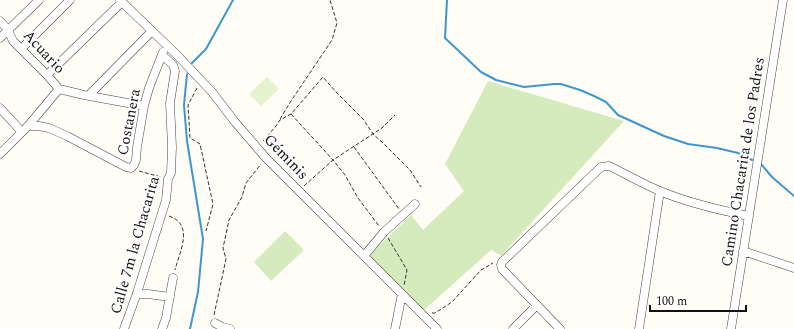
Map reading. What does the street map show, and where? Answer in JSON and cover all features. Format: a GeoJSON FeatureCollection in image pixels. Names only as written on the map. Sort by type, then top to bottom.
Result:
{"type":"FeatureCollection","features":[{"type":"Feature","properties":{"kind":"street"},"geometry":{"type":"LineString","coordinates":[[0,38],[39,0]]}},
{"type":"Feature","properties":{"kind":"street"},"geometry":{"type":"LineString","coordinates":[[20,49],[70,0]]}},
{"type":"Feature","properties":{"kind":"street","name":"Camino Chacarita de los Padres"},"geometry":{"type":"LineString","coordinates":[[731,329],[783,0]]}},
{"type":"Feature","properties":{"kind":"street"},"geometry":{"type":"LineString","coordinates":[[47,75],[121,1]]}},
{"type":"Feature","properties":{"kind":"street","name":"Géminis"},"geometry":{"type":"LineString","coordinates":[[121,1],[212,92],[266,158],[437,329]]}},
{"type":"Feature","properties":{"kind":"street","name":"Acuario"},"geometry":{"type":"LineString","coordinates":[[0,21],[8,30],[13,41],[59,89],[144,106]]}},
{"type":"Feature","properties":{"kind":"street"},"geometry":{"type":"LineString","coordinates":[[89,96],[152,31]]}},
{"type":"Feature","properties":{"kind":"street","name":"Costanera"},"geometry":{"type":"LineString","coordinates":[[131,168],[136,160],[144,106],[149,88],[166,45]]}},
{"type":"Feature","properties":{"kind":"street","name":"Calle 7m la Chacarita"},"geometry":{"type":"LineString","coordinates":[[124,329],[137,294],[166,200],[170,173],[172,147],[170,103],[175,71],[173,65],[162,54]]}},
{"type":"Feature","properties":{"kind":"street"},"geometry":{"type":"LineString","coordinates":[[0,154],[25,129],[59,89]]}},
{"type":"Feature","properties":{"kind":"street"},"geometry":{"type":"LineString","coordinates":[[0,108],[25,129]]}},
{"type":"Feature","properties":{"kind":"street"},"geometry":{"type":"LineString","coordinates":[[25,129],[39,126],[49,128],[126,167],[131,168]]}},
{"type":"Feature","properties":{"kind":"street"},"geometry":{"type":"LineString","coordinates":[[560,329],[502,269],[501,265],[502,262],[601,167],[609,166],[660,191],[695,204],[749,216]]}},
{"type":"Feature","properties":{"kind":"street"},"geometry":{"type":"LineString","coordinates":[[639,329],[660,191]]}},
{"type":"Feature","properties":{"kind":"street"},"geometry":{"type":"LineString","coordinates":[[364,256],[384,232],[415,204]]}},
{"type":"Feature","properties":{"kind":"street"},"geometry":{"type":"LineString","coordinates":[[743,251],[794,268]]}},
{"type":"Feature","properties":{"kind":"street"},"geometry":{"type":"LineString","coordinates":[[162,329],[166,318],[173,278]]}},
{"type":"Feature","properties":{"kind":"street"},"geometry":{"type":"LineString","coordinates":[[137,294],[170,297]]}},
{"type":"Feature","properties":{"kind":"street"},"geometry":{"type":"LineString","coordinates":[[395,329],[402,294]]}},
{"type":"Feature","properties":{"kind":"street"},"geometry":{"type":"LineString","coordinates":[[513,329],[537,305]]}},
{"type":"Feature","properties":{"kind":"street"},"geometry":{"type":"LineString","coordinates":[[215,323],[230,329]]}},
{"type":"Feature","properties":{"kind":"path"},"geometry":{"type":"LineString","coordinates":[[257,148],[276,126],[291,100],[332,40],[338,23],[330,0]]}},
{"type":"Feature","properties":{"kind":"path"},"geometry":{"type":"LineString","coordinates":[[280,120],[291,114],[323,77],[363,118],[372,131],[372,134],[410,170],[421,187]]}},
{"type":"Feature","properties":{"kind":"path"},"geometry":{"type":"LineString","coordinates":[[200,80],[188,105],[189,132],[190,138],[200,144],[213,204],[206,231]]}},
{"type":"Feature","properties":{"kind":"path"},"geometry":{"type":"LineString","coordinates":[[291,114],[345,174],[362,203],[384,232],[407,270],[402,294]]}},
{"type":"Feature","properties":{"kind":"path"},"geometry":{"type":"LineString","coordinates":[[299,190],[333,160],[382,128],[395,115]]}},
{"type":"Feature","properties":{"kind":"path"},"geometry":{"type":"LineString","coordinates":[[353,146],[403,215]]}},
{"type":"Feature","properties":{"kind":"path"},"geometry":{"type":"LineString","coordinates":[[215,323],[214,317],[226,259],[223,248],[229,220],[242,197],[246,183],[266,158]]}},
{"type":"Feature","properties":{"kind":"path","name":"Costanera"},"geometry":{"type":"LineString","coordinates":[[131,168],[168,179]]}},
{"type":"Feature","properties":{"kind":"path"},"geometry":{"type":"LineString","coordinates":[[161,213],[173,217],[179,221],[184,235],[182,249],[176,264],[173,278]]}},
{"type":"Feature","properties":{"kind":"path"},"geometry":{"type":"LineString","coordinates":[[422,313],[435,313],[452,302],[482,270],[493,263],[502,269]]}},
{"type":"Feature","properties":{"kind":"green space"},"geometry":{"type":"Polygon","coordinates":[[[267,77],[279,89],[261,106],[249,94],[267,77]]]}},
{"type":"Feature","properties":{"kind":"green space"},"geometry":{"type":"Polygon","coordinates":[[[488,81],[624,121],[501,256],[491,250],[423,311],[367,257],[411,215],[423,230],[464,191],[445,164],[488,81]]]}},
{"type":"Feature","properties":{"kind":"green space"},"geometry":{"type":"Polygon","coordinates":[[[285,231],[304,250],[271,281],[254,262],[285,231]]]}},
{"type":"Feature","properties":{"kind":"waterway"},"geometry":{"type":"LineString","coordinates":[[192,63],[206,49],[233,0]]}},
{"type":"Feature","properties":{"kind":"waterway"},"geometry":{"type":"LineString","coordinates":[[447,0],[445,38],[481,72],[496,80],[524,87],[561,84],[580,90],[606,102],[618,115],[664,136],[688,144],[717,148],[738,153],[752,160]]}},
{"type":"Feature","properties":{"kind":"waterway"},"geometry":{"type":"LineString","coordinates":[[187,74],[184,105],[187,141],[203,239],[198,292],[190,329]]}},
{"type":"Feature","properties":{"kind":"waterway"},"geometry":{"type":"LineString","coordinates":[[761,164],[772,177],[794,196]]}}]}
